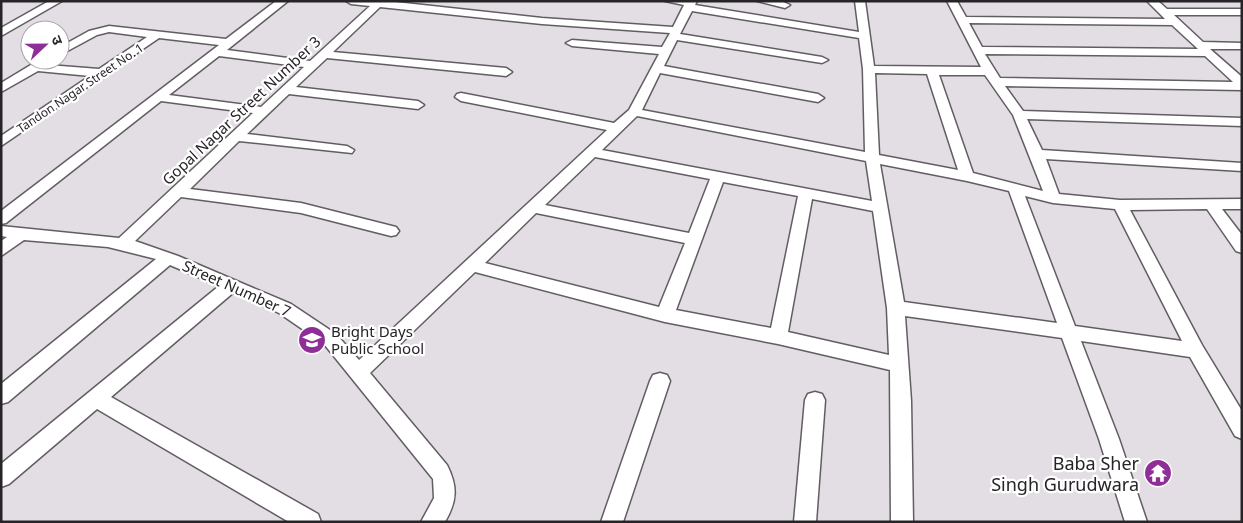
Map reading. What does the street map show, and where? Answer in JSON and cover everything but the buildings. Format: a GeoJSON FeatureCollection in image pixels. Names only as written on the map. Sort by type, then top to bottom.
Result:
{"type":"FeatureCollection","features":[{"type":"Feature","properties":{"kind":"street"},"geometry":{"type":"LineString","coordinates":[[1,33],[57,1]]}},
{"type":"Feature","properties":{"kind":"street"},"geometry":{"type":"LineString","coordinates":[[1,219],[156,97],[283,1]]}},
{"type":"Feature","properties":{"kind":"street"},"geometry":{"type":"LineString","coordinates":[[351,1],[675,33],[822,60]]}},
{"type":"Feature","properties":{"kind":"street"},"geometry":{"type":"LineString","coordinates":[[670,1],[866,36]]}},
{"type":"Feature","properties":{"kind":"street"},"geometry":{"type":"LineString","coordinates":[[860,1],[869,70],[872,157],[878,207],[896,308],[900,365],[902,522]]}},
{"type":"Feature","properties":{"kind":"street"},"geometry":{"type":"LineString","coordinates":[[952,1],[989,71],[1019,115],[1037,154],[1053,198]]}},
{"type":"Feature","properties":{"kind":"street"},"geometry":{"type":"LineString","coordinates":[[1152,1],[1242,85]]}},
{"type":"Feature","properties":{"kind":"street"},"geometry":{"type":"LineString","coordinates":[[769,2],[785,5]]}},
{"type":"Feature","properties":{"kind":"street","name":"Gopal Nagar Street Number 3"},"geometry":{"type":"LineString","coordinates":[[122,244],[380,3]]}},
{"type":"Feature","properties":{"kind":"street"},"geometry":{"type":"LineString","coordinates":[[358,373],[474,266],[634,112],[691,4]]}},
{"type":"Feature","properties":{"kind":"street"},"geometry":{"type":"LineString","coordinates":[[1165,12],[1242,12]]}},
{"type":"Feature","properties":{"kind":"street"},"geometry":{"type":"LineString","coordinates":[[962,20],[1174,22]]}},
{"type":"Feature","properties":{"kind":"street"},"geometry":{"type":"LineString","coordinates":[[70,47],[101,30],[228,42]]}},
{"type":"Feature","properties":{"kind":"street","name":"Tandon Nagar Street No. 1"},"geometry":{"type":"LineString","coordinates":[[1,142],[158,34]]}},
{"type":"Feature","properties":{"kind":"street"},"geometry":{"type":"LineString","coordinates":[[572,43],[667,51]]}},
{"type":"Feature","properties":{"kind":"street"},"geometry":{"type":"LineString","coordinates":[[977,50],[1205,49],[1242,46]]}},
{"type":"Feature","properties":{"kind":"street"},"geometry":{"type":"LineString","coordinates":[[215,52],[315,65]]}},
{"type":"Feature","properties":{"kind":"street"},"geometry":{"type":"LineString","coordinates":[[326,54],[506,72]]}},
{"type":"Feature","properties":{"kind":"street"},"geometry":{"type":"LineString","coordinates":[[658,69],[818,98]]}},
{"type":"Feature","properties":{"kind":"street"},"geometry":{"type":"LineString","coordinates":[[1,88],[31,70]]}},
{"type":"Feature","properties":{"kind":"street"},"geometry":{"type":"LineString","coordinates":[[64,70],[101,74]]}},
{"type":"Feature","properties":{"kind":"street"},"geometry":{"type":"LineString","coordinates":[[869,70],[989,71]]}},
{"type":"Feature","properties":{"kind":"street"},"geometry":{"type":"LineString","coordinates":[[932,71],[967,176]]}},
{"type":"Feature","properties":{"kind":"street"},"geometry":{"type":"LineString","coordinates":[[997,82],[1242,85]]}},
{"type":"Feature","properties":{"kind":"street"},"geometry":{"type":"LineString","coordinates":[[288,90],[418,104]]}},
{"type":"Feature","properties":{"kind":"street"},"geometry":{"type":"LineString","coordinates":[[156,97],[264,111]]}},
{"type":"Feature","properties":{"kind":"street"},"geometry":{"type":"LineString","coordinates":[[461,97],[618,128]]}},
{"type":"Feature","properties":{"kind":"street"},"geometry":{"type":"LineString","coordinates":[[634,112],[967,176],[1053,198],[1120,205],[1242,204]]}},
{"type":"Feature","properties":{"kind":"street"},"geometry":{"type":"LineString","coordinates":[[1019,115],[1242,122]]}},
{"type":"Feature","properties":{"kind":"street"},"geometry":{"type":"LineString","coordinates":[[236,137],[347,150]]}},
{"type":"Feature","properties":{"kind":"street"},"geometry":{"type":"LineString","coordinates":[[593,152],[878,207]]}},
{"type":"Feature","properties":{"kind":"street"},"geometry":{"type":"LineString","coordinates":[[1037,154],[1242,167]]}},
{"type":"Feature","properties":{"kind":"street"},"geometry":{"type":"LineString","coordinates":[[664,315],[718,176]]}},
{"type":"Feature","properties":{"kind":"street"},"geometry":{"type":"LineString","coordinates":[[1015,189],[1109,439],[1136,522]]}},
{"type":"Feature","properties":{"kind":"street"},"geometry":{"type":"LineString","coordinates":[[176,192],[301,208],[392,231]]}},
{"type":"Feature","properties":{"kind":"street"},"geometry":{"type":"LineString","coordinates":[[778,337],[806,192]]}},
{"type":"Feature","properties":{"kind":"street"},"geometry":{"type":"LineString","coordinates":[[1210,203],[1242,247]]}},
{"type":"Feature","properties":{"kind":"street"},"geometry":{"type":"LineString","coordinates":[[1120,205],[1196,350],[1242,430]]}},
{"type":"Feature","properties":{"kind":"street"},"geometry":{"type":"LineString","coordinates":[[534,208],[694,239]]}},
{"type":"Feature","properties":{"kind":"street","name":"Street Number 7"},"geometry":{"type":"LineString","coordinates":[[1,231],[20,235],[122,244],[168,258],[232,284],[297,314],[330,339],[440,472],[446,482],[447,494],[432,522]]}},
{"type":"Feature","properties":{"kind":"street"},"geometry":{"type":"LineString","coordinates":[[1,250],[20,235]]}},
{"type":"Feature","properties":{"kind":"street"},"geometry":{"type":"LineString","coordinates":[[1,396],[168,258]]}},
{"type":"Feature","properties":{"kind":"street"},"geometry":{"type":"LineString","coordinates":[[474,266],[664,315],[778,337],[900,365]]}},
{"type":"Feature","properties":{"kind":"street"},"geometry":{"type":"LineString","coordinates":[[1,477],[232,284]]}},
{"type":"Feature","properties":{"kind":"street"},"geometry":{"type":"LineString","coordinates":[[896,308],[1196,350]]}},
{"type":"Feature","properties":{"kind":"street"},"geometry":{"type":"LineString","coordinates":[[612,522],[660,382]]}},
{"type":"Feature","properties":{"kind":"street"},"geometry":{"type":"LineString","coordinates":[[96,398],[310,522]]}},
{"type":"Feature","properties":{"kind":"street"},"geometry":{"type":"LineString","coordinates":[[805,522],[815,400]]}},
{"type":"Feature","properties":{"kind":"place","name":"Bright Days Public School"},"geometry":{"type":"Point","coordinates":[312,340]}},
{"type":"Feature","properties":{"kind":"place","name":"Baba Sher Singh Gurudwara"},"geometry":{"type":"Point","coordinates":[1158,473]}}]}
